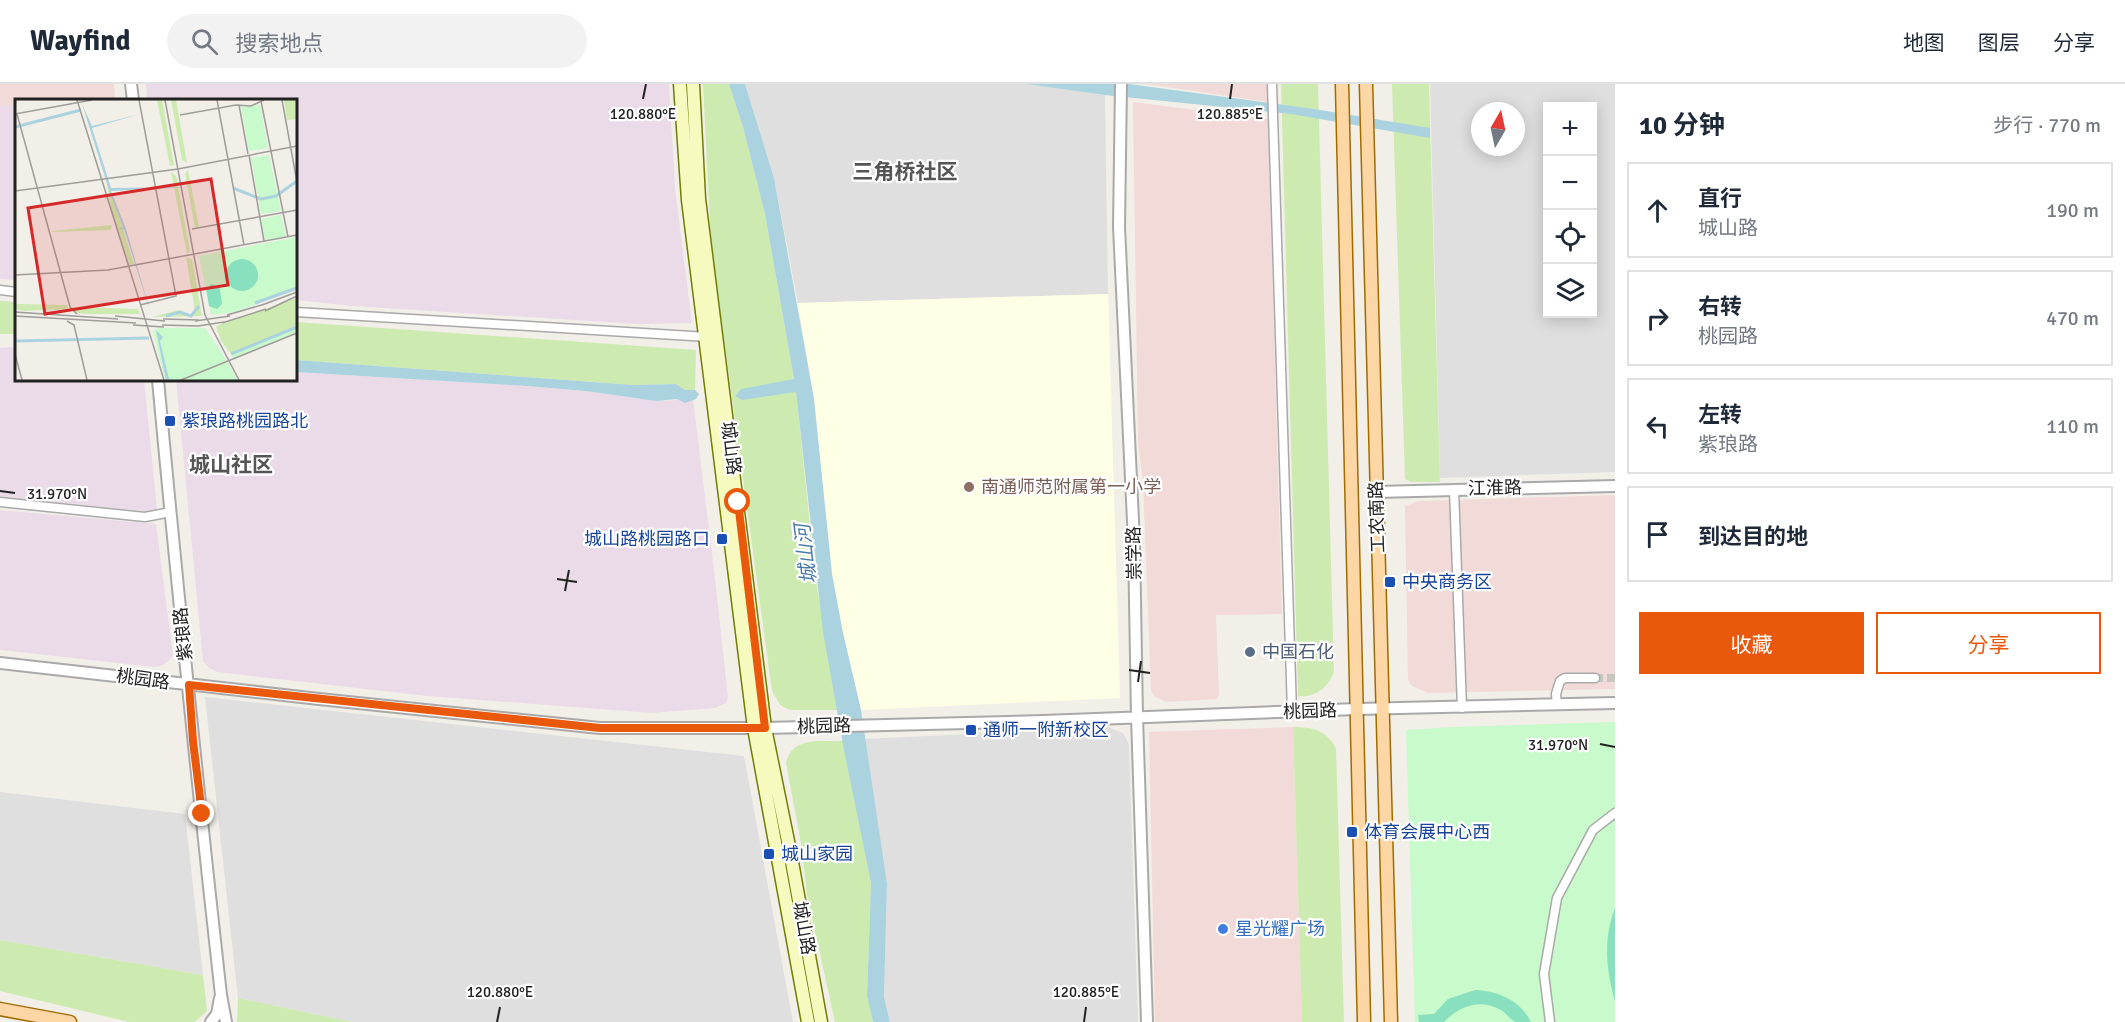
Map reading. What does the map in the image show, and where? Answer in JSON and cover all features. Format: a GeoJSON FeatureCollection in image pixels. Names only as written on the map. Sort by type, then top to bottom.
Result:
{"type":"FeatureCollection","features":[{"type":"Feature","properties":{"kind":"main road","name":"城山路"},"geometry":{"type":"LineString","coordinates":[[680,84],[688,200],[710,336],[760,728],[808,1022]]}},
{"type":"Feature","properties":{"kind":"main road","name":"城山路"},"geometry":{"type":"LineString","coordinates":[[693,84],[710,336]]}},
{"type":"Feature","properties":{"kind":"main road","name":"工农南路"},"geometry":{"type":"LineString","coordinates":[[1342,84],[1364,1022]]}},
{"type":"Feature","properties":{"kind":"main road","name":"工农南路"},"geometry":{"type":"LineString","coordinates":[[1366,84],[1391,1022]]}},
{"type":"Feature","properties":{"kind":"main road","name":"城山路"},"geometry":{"type":"LineString","coordinates":[[760,728],[790,850],[820,1022]]}},
{"type":"Feature","properties":{"kind":"main road"},"geometry":{"type":"LineString","coordinates":[[0,1009],[70,1022]]}},
{"type":"Feature","properties":{"kind":"street"},"geometry":{"type":"LineString","coordinates":[[131,84],[133,99]]}},
{"type":"Feature","properties":{"kind":"street","name":"崇学路"},"geometry":{"type":"LineString","coordinates":[[1121,84],[1119,227],[1134,542],[1147,1022]]}},
{"type":"Feature","properties":{"kind":"street"},"geometry":{"type":"LineString","coordinates":[[1272,84],[1292,712]]}},
{"type":"Feature","properties":{"kind":"street"},"geometry":{"type":"LineString","coordinates":[[0,290],[15,292]]}},
{"type":"Feature","properties":{"kind":"street"},"geometry":{"type":"LineString","coordinates":[[297,312],[710,336]]}},
{"type":"Feature","properties":{"kind":"street","name":"紫琅路"},"geometry":{"type":"LineString","coordinates":[[158,381],[193,741],[221,995],[226,1022]]}},
{"type":"Feature","properties":{"kind":"street","name":"江淮路"},"geometry":{"type":"LineString","coordinates":[[1376,492],[1615,486]]}},
{"type":"Feature","properties":{"kind":"street"},"geometry":{"type":"LineString","coordinates":[[1454,489],[1462,708]]}},
{"type":"Feature","properties":{"kind":"street"},"geometry":{"type":"LineString","coordinates":[[0,502],[145,517],[171,512]]}},
{"type":"Feature","properties":{"kind":"street","name":"桃园路"},"geometry":{"type":"LineString","coordinates":[[0,663],[600,728],[760,728],[1043,722],[1357,709],[1615,703]]}},
{"type":"Feature","properties":{"kind":"street"},"geometry":{"type":"LineString","coordinates":[[1557,705],[1556,694],[1560,681],[1565,678],[1595,678]]}},
{"type":"Feature","properties":{"kind":"street"},"geometry":{"type":"LineString","coordinates":[[1550,1022],[1544,974],[1557,898],[1593,830],[1615,813]]}},
{"type":"Feature","properties":{"kind":"street"},"geometry":{"type":"LineString","coordinates":[[211,1022],[217,1014],[221,995]]}},
{"type":"Feature","properties":{"kind":"shaded area"},"geometry":{"type":"Polygon","coordinates":[[[0,84],[114,84],[115,99],[15,99],[15,105],[0,106],[0,84]]]}},
{"type":"Feature","properties":{"kind":"shaded area"},"geometry":{"type":"Polygon","coordinates":[[[146,84],[669,84],[675,188],[692,323],[638,324],[352,306],[297,300],[297,99],[147,99],[146,84]]]}},
{"type":"Feature","properties":{"kind":"shaded area"},"geometry":{"type":"Polygon","coordinates":[[[745,84],[1026,84],[1105,95],[1108,294],[798,303],[774,178],[745,84]]]}},
{"type":"Feature","properties":{"kind":"shaded area"},"geometry":{"type":"Polygon","coordinates":[[[1146,84],[1267,84],[1268,102],[1146,84]]]}},
{"type":"Feature","properties":{"kind":"shaded area"},"geometry":{"type":"Polygon","coordinates":[[[1430,84],[1615,84],[1615,472],[1440,478],[1430,84]]]}},
{"type":"Feature","properties":{"kind":"shaded area"},"geometry":{"type":"Polygon","coordinates":[[[1133,102],[1268,119],[1282,614],[1216,615],[1219,695],[1217,699],[1166,702],[1154,696],[1151,690],[1143,482],[1138,442],[1133,102]]]}},
{"type":"Feature","properties":{"kind":"shaded area"},"geometry":{"type":"Polygon","coordinates":[[[15,105],[15,280],[0,279],[0,106],[15,105]]]}},
{"type":"Feature","properties":{"kind":"shaded area","name":"南通师范附属第一小学"},"geometry":{"type":"Polygon","coordinates":[[[1108,294],[1120,698],[861,710],[832,574],[814,399],[798,303],[1108,294]]]}},
{"type":"Feature","properties":{"kind":"shaded area"},"geometry":{"type":"Polygon","coordinates":[[[0,348],[15,348],[15,381],[144,381],[157,509],[152,512],[0,496],[0,348]]]}},
{"type":"Feature","properties":{"kind":"shaded area"},"geometry":{"type":"Polygon","coordinates":[[[297,372],[527,386],[586,391],[656,401],[693,399],[728,697],[726,703],[715,708],[652,713],[427,696],[217,672],[203,661],[176,381],[297,381],[297,372]]]}},
{"type":"Feature","properties":{"kind":"shaded area"},"geometry":{"type":"Polygon","coordinates":[[[1615,495],[1615,689],[1428,693],[1412,686],[1408,680],[1405,506],[1419,501],[1615,495]]]}},
{"type":"Feature","properties":{"kind":"shaded area"},"geometry":{"type":"Polygon","coordinates":[[[0,510],[156,524],[173,655],[170,660],[161,666],[154,667],[0,650],[0,510]]]}},
{"type":"Feature","properties":{"kind":"shaded area","name":"城山家园"},"geometry":{"type":"Polygon","coordinates":[[[205,697],[744,756],[793,1022],[352,1022],[238,998],[205,697]]]}},
{"type":"Feature","properties":{"kind":"shaded area"},"geometry":{"type":"Polygon","coordinates":[[[1108,727],[1123,733],[1129,744],[1138,1022],[890,1022],[884,997],[887,883],[865,739],[1108,727]]]}},
{"type":"Feature","properties":{"kind":"shaded area","name":"星光耀广场"},"geometry":{"type":"Polygon","coordinates":[[[1293,727],[1302,1022],[1155,1022],[1149,732],[1293,727]]]}},
{"type":"Feature","properties":{"kind":"shaded area"},"geometry":{"type":"Polygon","coordinates":[[[0,792],[185,814],[203,975],[0,940],[0,792]]]}},
{"type":"Feature","properties":{"kind":"green space"},"geometry":{"type":"Polygon","coordinates":[[[703,84],[729,84],[743,127],[765,214],[796,391],[815,574],[837,710],[790,710],[780,705],[772,691],[711,244],[703,84]]]}},
{"type":"Feature","properties":{"kind":"green space"},"geometry":{"type":"Polygon","coordinates":[[[1281,84],[1318,84],[1334,672],[1320,691],[1304,696],[1298,696],[1281,84]]]}},
{"type":"Feature","properties":{"kind":"green space"},"geometry":{"type":"Polygon","coordinates":[[[1392,84],[1429,84],[1440,482],[1411,482],[1405,479],[1392,84]]]}},
{"type":"Feature","properties":{"kind":"green space"},"geometry":{"type":"Polygon","coordinates":[[[0,301],[15,302],[15,334],[0,334],[0,301]]]}},
{"type":"Feature","properties":{"kind":"green space"},"geometry":{"type":"Polygon","coordinates":[[[297,322],[696,350],[695,390],[685,390],[676,384],[634,385],[297,360],[297,322]]]}},
{"type":"Feature","properties":{"kind":"green space"},"geometry":{"type":"Polygon","coordinates":[[[1615,722],[1615,1022],[1415,1022],[1406,730],[1615,722]]]}},
{"type":"Feature","properties":{"kind":"green space"},"geometry":{"type":"Polygon","coordinates":[[[1293,727],[1319,731],[1336,749],[1344,1022],[1302,1022],[1293,727]]]}},
{"type":"Feature","properties":{"kind":"green space"},"geometry":{"type":"Polygon","coordinates":[[[817,741],[843,741],[871,883],[867,996],[873,1022],[835,1022],[807,895],[801,843],[786,763],[789,754],[801,744],[817,741]]]}},
{"type":"Feature","properties":{"kind":"green space"},"geometry":{"type":"Polygon","coordinates":[[[1615,908],[1615,1001],[1610,978],[1607,943],[1615,908]]]}},
{"type":"Feature","properties":{"kind":"green space"},"geometry":{"type":"Polygon","coordinates":[[[0,940],[203,975],[207,1011],[195,1022],[129,1022],[0,991],[0,940]]]}},
{"type":"Feature","properties":{"kind":"green space"},"geometry":{"type":"Polygon","coordinates":[[[1475,990],[1492,992],[1515,1002],[1531,1022],[1516,1022],[1493,1006],[1478,1004],[1463,1008],[1444,1022],[1419,1022],[1418,1015],[1434,1014],[1448,999],[1475,990]]]}},
{"type":"Feature","properties":{"kind":"green space"},"geometry":{"type":"Polygon","coordinates":[[[238,998],[352,1022],[237,1022],[238,998]]]}},
{"type":"Feature","properties":{"kind":"water"},"geometry":{"type":"Polygon","coordinates":[[[729,84],[745,84],[774,178],[814,399],[832,574],[861,710],[887,883],[884,997],[890,1022],[873,1022],[867,996],[871,883],[823,632],[796,392],[742,400],[735,396],[741,389],[794,379],[765,214],[743,127],[729,84]]]}},
{"type":"Feature","properties":{"kind":"water"},"geometry":{"type":"Polygon","coordinates":[[[1026,84],[1129,84],[1314,109],[1430,128],[1430,138],[1291,114],[1105,95],[1026,84]]]}},
{"type":"Feature","properties":{"kind":"water"},"geometry":{"type":"Polygon","coordinates":[[[297,360],[634,385],[676,384],[685,390],[695,390],[699,394],[696,399],[685,403],[677,399],[656,401],[586,391],[297,372],[297,360]]]}},
{"type":"Feature","properties":{"kind":"tunnel"},"geometry":{"type":"LineString","coordinates":[[1595,678],[1615,678]]}},
{"type":"Feature","properties":{"kind":"place","name":"紫琅路桃园路北"},"geometry":{"type":"Point","coordinates":[170,421]}},
{"type":"Feature","properties":{"kind":"place","name":"南通师范附属第一小学"},"geometry":{"type":"Point","coordinates":[969,487]}},
{"type":"Feature","properties":{"kind":"place","name":"城山路桃园路口"},"geometry":{"type":"Point","coordinates":[722,539]}},
{"type":"Feature","properties":{"kind":"place","name":"中央商务区"},"geometry":{"type":"Point","coordinates":[1390,582]}},
{"type":"Feature","properties":{"kind":"place","name":"中国石化"},"geometry":{"type":"Point","coordinates":[1250,652]}},
{"type":"Feature","properties":{"kind":"place","name":"通师一附新校区"},"geometry":{"type":"Point","coordinates":[971,730]}},
{"type":"Feature","properties":{"kind":"place","name":"体育会展中心西"},"geometry":{"type":"Point","coordinates":[1352,832]}},
{"type":"Feature","properties":{"kind":"place","name":"城山家园"},"geometry":{"type":"Point","coordinates":[769,854]}},
{"type":"Feature","properties":{"kind":"place","name":"星光耀广场"},"geometry":{"type":"Point","coordinates":[1223,929]}},
{"type":"Feature","properties":{"kind":"district","name":"三角桥社区"},"geometry":{"type":"Point","coordinates":[905,172]}},
{"type":"Feature","properties":{"kind":"district","name":"城山社区"},"geometry":{"type":"Point","coordinates":[231,465]}},
{"type":"Feature","properties":{"kind":"route"},"geometry":{"type":"LineString","coordinates":[[202,814],[189,685],[600,728],[765,728],[738,502]]}},
{"type":"Feature","properties":{"kind":"water label","name":"城山河"},"geometry":{"type":"Point","coordinates":[806,554]}}]}
